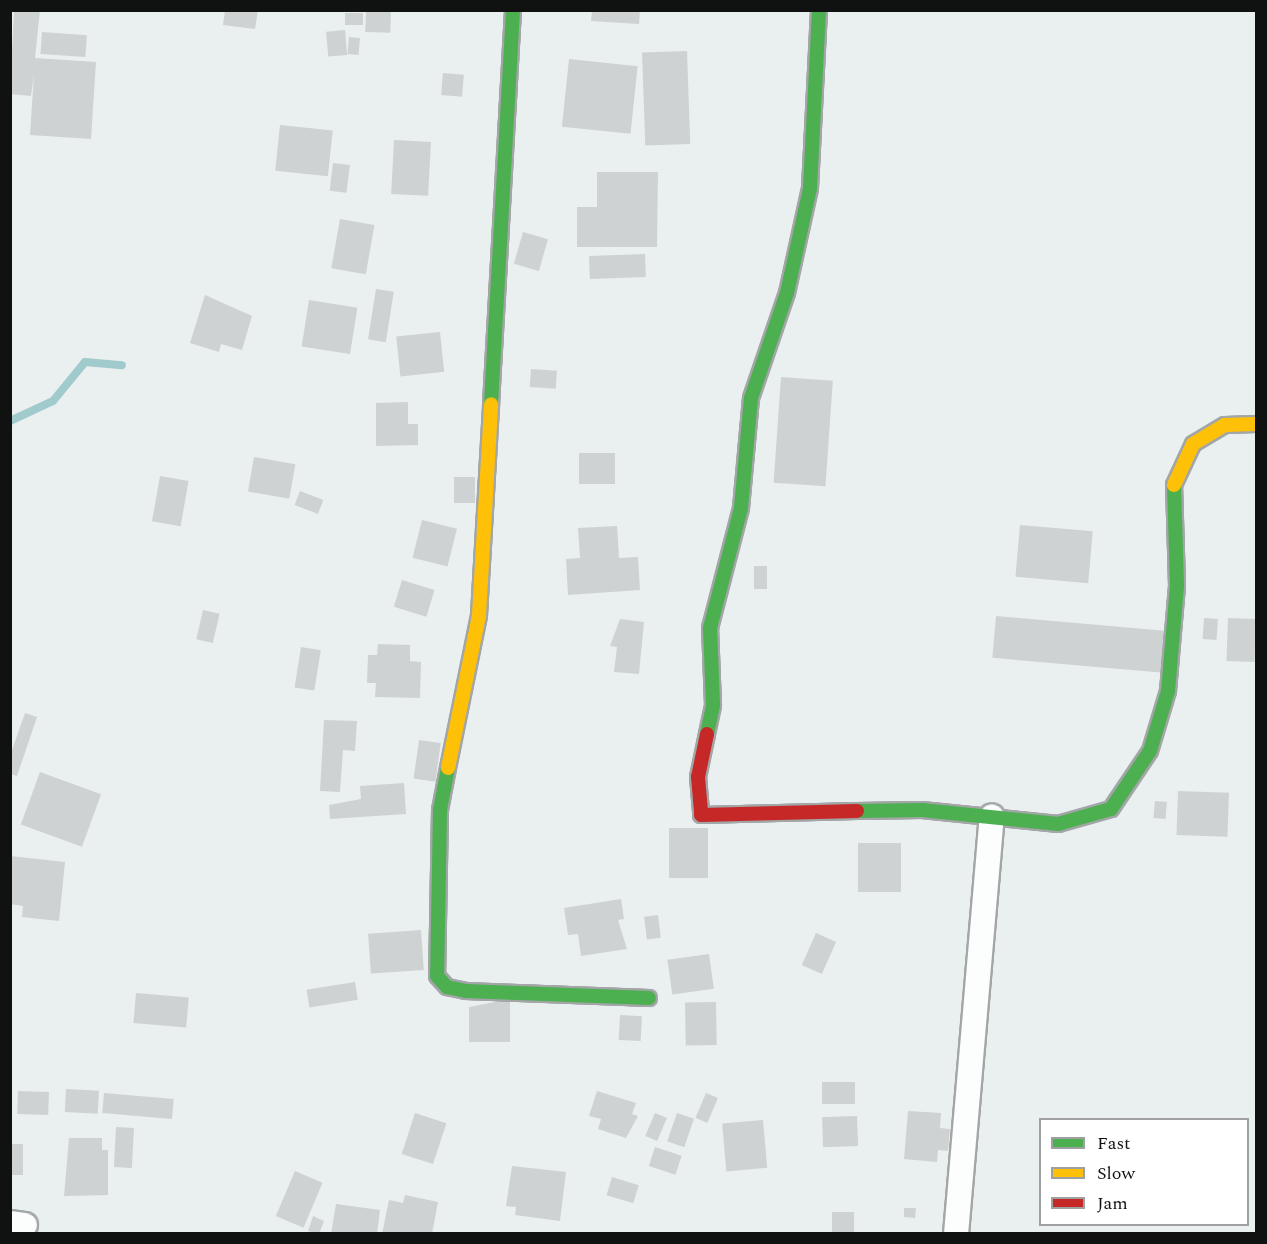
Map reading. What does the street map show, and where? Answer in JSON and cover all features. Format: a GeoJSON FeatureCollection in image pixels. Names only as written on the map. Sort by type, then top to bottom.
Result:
{"type":"FeatureCollection","features":[{"type":"Feature","properties":{"kind":"street"},"geometry":{"type":"LineString","coordinates":[[513,10],[478,615],[440,810],[437,976],[447,987],[466,991],[649,998]]}},
{"type":"Feature","properties":{"kind":"street"},"geometry":{"type":"LineString","coordinates":[[819,10],[810,188],[787,294],[751,398],[741,508],[710,628],[714,705],[698,777],[700,815],[922,810],[1058,824],[1111,809],[1150,751],[1168,691],[1177,585],[1172,493],[1193,444],[1225,425],[1257,424]]}},
{"type":"Feature","properties":{"kind":"street"},"geometry":{"type":"LineString","coordinates":[[956,1233],[992,817]]}},
{"type":"Feature","properties":{"kind":"building"},"geometry":{"type":"Polygon","coordinates":[[[14,10],[40,10],[35,58],[96,62],[91,139],[30,135],[34,74],[31,96],[10,94],[14,10]]]}},
{"type":"Feature","properties":{"kind":"building"},"geometry":{"type":"Polygon","coordinates":[[[225,10],[258,10],[255,29],[223,25],[225,10]]]}},
{"type":"Feature","properties":{"kind":"building"},"geometry":{"type":"Polygon","coordinates":[[[592,10],[640,10],[639,24],[591,21],[592,10]]]}},
{"type":"Feature","properties":{"kind":"building"},"geometry":{"type":"Polygon","coordinates":[[[366,11],[391,12],[390,33],[365,32],[366,11]]]}},
{"type":"Feature","properties":{"kind":"building"},"geometry":{"type":"Polygon","coordinates":[[[345,13],[363,13],[363,25],[345,25],[345,13]]]}},
{"type":"Feature","properties":{"kind":"building"},"geometry":{"type":"Polygon","coordinates":[[[345,30],[347,55],[328,57],[326,32],[345,30]]]}},
{"type":"Feature","properties":{"kind":"building"},"geometry":{"type":"Polygon","coordinates":[[[42,32],[87,35],[85,57],[40,54],[42,32]]]}},
{"type":"Feature","properties":{"kind":"building"},"geometry":{"type":"Polygon","coordinates":[[[349,37],[360,38],[358,55],[348,54],[349,37]]]}},
{"type":"Feature","properties":{"kind":"building"},"geometry":{"type":"Polygon","coordinates":[[[687,51],[690,144],[645,146],[642,53],[687,51]]]}},
{"type":"Feature","properties":{"kind":"building"},"geometry":{"type":"Polygon","coordinates":[[[569,59],[638,66],[631,134],[562,127],[569,59]]]}},
{"type":"Feature","properties":{"kind":"building"},"geometry":{"type":"Polygon","coordinates":[[[443,73],[464,75],[462,97],[441,95],[443,73]]]}},
{"type":"Feature","properties":{"kind":"building"},"geometry":{"type":"Polygon","coordinates":[[[280,125],[333,131],[328,176],[275,171],[280,125]]]}},
{"type":"Feature","properties":{"kind":"building"},"geometry":{"type":"Polygon","coordinates":[[[394,140],[431,142],[428,196],[391,194],[394,140]]]}},
{"type":"Feature","properties":{"kind":"building"},"geometry":{"type":"Polygon","coordinates":[[[333,163],[350,165],[346,193],[330,191],[333,163]]]}},
{"type":"Feature","properties":{"kind":"building"},"geometry":{"type":"Polygon","coordinates":[[[597,172],[658,172],[657,247],[577,247],[577,207],[597,207],[597,172]]]}},
{"type":"Feature","properties":{"kind":"building"},"geometry":{"type":"Polygon","coordinates":[[[340,219],[374,225],[366,274],[331,268],[340,219]]]}},
{"type":"Feature","properties":{"kind":"building"},"geometry":{"type":"Polygon","coordinates":[[[523,232],[548,239],[539,271],[514,264],[523,232]]]}},
{"type":"Feature","properties":{"kind":"building"},"geometry":{"type":"Polygon","coordinates":[[[645,254],[646,277],[590,279],[589,256],[645,254]]]}},
{"type":"Feature","properties":{"kind":"building"},"geometry":{"type":"Polygon","coordinates":[[[376,289],[394,292],[386,342],[368,339],[376,289]]]}},
{"type":"Feature","properties":{"kind":"building"},"geometry":{"type":"Polygon","coordinates":[[[205,295],[252,316],[242,350],[221,344],[219,352],[190,343],[205,295]]]}},
{"type":"Feature","properties":{"kind":"building"},"geometry":{"type":"Polygon","coordinates":[[[309,300],[357,308],[350,354],[302,346],[309,300]]]}},
{"type":"Feature","properties":{"kind":"building"},"geometry":{"type":"Polygon","coordinates":[[[440,332],[444,372],[400,376],[396,337],[440,332]]]}},
{"type":"Feature","properties":{"kind":"building"},"geometry":{"type":"Polygon","coordinates":[[[531,369],[557,371],[556,389],[530,387],[531,369]]]}},
{"type":"Feature","properties":{"kind":"building"},"geometry":{"type":"Polygon","coordinates":[[[781,377],[833,381],[825,486],[774,483],[781,377]]]}},
{"type":"Feature","properties":{"kind":"building"},"geometry":{"type":"Polygon","coordinates":[[[408,402],[408,424],[418,424],[418,445],[376,446],[376,403],[408,402]]]}},
{"type":"Feature","properties":{"kind":"building"},"geometry":{"type":"Polygon","coordinates":[[[579,453],[615,453],[615,484],[579,484],[579,453]]]}},
{"type":"Feature","properties":{"kind":"building"},"geometry":{"type":"Polygon","coordinates":[[[254,457],[295,464],[289,499],[248,491],[254,457]]]}},
{"type":"Feature","properties":{"kind":"building"},"geometry":{"type":"Polygon","coordinates":[[[160,476],[189,481],[181,526],[152,521],[160,476]]]}},
{"type":"Feature","properties":{"kind":"building"},"geometry":{"type":"Polygon","coordinates":[[[454,477],[475,477],[475,503],[454,503],[454,477]]]}},
{"type":"Feature","properties":{"kind":"building"},"geometry":{"type":"Polygon","coordinates":[[[300,491],[323,500],[318,514],[295,505],[300,491]]]}},
{"type":"Feature","properties":{"kind":"building"},"geometry":{"type":"Polygon","coordinates":[[[422,520],[457,529],[447,567],[413,558],[422,520]]]}},
{"type":"Feature","properties":{"kind":"building"},"geometry":{"type":"Polygon","coordinates":[[[1020,525],[1093,531],[1088,583],[1015,577],[1020,525]]]}},
{"type":"Feature","properties":{"kind":"building"},"geometry":{"type":"Polygon","coordinates":[[[617,526],[619,558],[638,557],[640,590],[568,595],[566,559],[580,558],[578,528],[617,526]]]}},
{"type":"Feature","properties":{"kind":"building"},"geometry":{"type":"Polygon","coordinates":[[[754,566],[767,566],[767,589],[754,589],[754,566]]]}},
{"type":"Feature","properties":{"kind":"building"},"geometry":{"type":"Polygon","coordinates":[[[402,580],[435,590],[426,617],[394,607],[402,580]]]}},
{"type":"Feature","properties":{"kind":"building"},"geometry":{"type":"Polygon","coordinates":[[[203,610],[220,614],[213,643],[196,639],[203,610]]]}},
{"type":"Feature","properties":{"kind":"building"},"geometry":{"type":"Polygon","coordinates":[[[996,616],[1167,631],[1164,673],[992,658],[996,616]]]}},
{"type":"Feature","properties":{"kind":"building"},"geometry":{"type":"Polygon","coordinates":[[[1204,618],[1218,619],[1217,640],[1203,639],[1204,618]]]}},
{"type":"Feature","properties":{"kind":"building"},"geometry":{"type":"Polygon","coordinates":[[[1228,618],[1256,619],[1254,662],[1226,661],[1228,618]]]}},
{"type":"Feature","properties":{"kind":"building"},"geometry":{"type":"Polygon","coordinates":[[[620,619],[644,622],[639,674],[614,672],[617,647],[610,646],[620,619]]]}},
{"type":"Feature","properties":{"kind":"building"},"geometry":{"type":"Polygon","coordinates":[[[378,644],[410,645],[410,661],[421,662],[420,698],[375,697],[376,683],[367,683],[368,655],[377,655],[378,644]]]}},
{"type":"Feature","properties":{"kind":"building"},"geometry":{"type":"Polygon","coordinates":[[[301,647],[321,650],[314,691],[295,687],[301,647]]]}},
{"type":"Feature","properties":{"kind":"building"},"geometry":{"type":"Polygon","coordinates":[[[25,713],[37,717],[17,776],[10,774],[10,756],[25,713]]]}},
{"type":"Feature","properties":{"kind":"building"},"geometry":{"type":"Polygon","coordinates":[[[324,720],[357,721],[355,751],[343,750],[340,792],[320,791],[324,720]]]}},
{"type":"Feature","properties":{"kind":"building"},"geometry":{"type":"Polygon","coordinates":[[[419,740],[441,743],[435,782],[414,779],[419,740]]]}},
{"type":"Feature","properties":{"kind":"building"},"geometry":{"type":"Polygon","coordinates":[[[40,772],[101,794],[82,847],[21,825],[40,772]]]}},
{"type":"Feature","properties":{"kind":"building"},"geometry":{"type":"Polygon","coordinates":[[[404,783],[406,814],[330,819],[329,805],[361,799],[360,786],[404,783]]]}},
{"type":"Feature","properties":{"kind":"building"},"geometry":{"type":"Polygon","coordinates":[[[1178,791],[1229,793],[1227,837],[1176,835],[1178,791]]]}},
{"type":"Feature","properties":{"kind":"building"},"geometry":{"type":"Polygon","coordinates":[[[1155,801],[1167,802],[1165,819],[1154,818],[1155,801]]]}},
{"type":"Feature","properties":{"kind":"building"},"geometry":{"type":"Polygon","coordinates":[[[669,828],[708,828],[708,878],[669,878],[669,828]]]}},
{"type":"Feature","properties":{"kind":"building"},"geometry":{"type":"Polygon","coordinates":[[[858,843],[901,843],[901,892],[858,892],[858,843]]]}},
{"type":"Feature","properties":{"kind":"building"},"geometry":{"type":"Polygon","coordinates":[[[10,856],[65,862],[59,921],[22,917],[23,906],[10,904],[10,856]]]}},
{"type":"Feature","properties":{"kind":"building"},"geometry":{"type":"Polygon","coordinates":[[[621,899],[624,919],[618,920],[627,949],[581,956],[578,934],[568,935],[564,908],[621,899]]]}},
{"type":"Feature","properties":{"kind":"building"},"geometry":{"type":"Polygon","coordinates":[[[658,915],[661,938],[647,940],[644,917],[658,915]]]}},
{"type":"Feature","properties":{"kind":"building"},"geometry":{"type":"Polygon","coordinates":[[[421,930],[424,970],[371,974],[368,934],[421,930]]]}},
{"type":"Feature","properties":{"kind":"building"},"geometry":{"type":"Polygon","coordinates":[[[816,933],[836,942],[822,974],[802,965],[816,933]]]}},
{"type":"Feature","properties":{"kind":"building"},"geometry":{"type":"Polygon","coordinates":[[[709,954],[714,989],[672,995],[667,960],[709,954]]]}},
{"type":"Feature","properties":{"kind":"building"},"geometry":{"type":"Polygon","coordinates":[[[355,982],[358,1000],[309,1007],[307,990],[355,982]]]}},
{"type":"Feature","properties":{"kind":"building"},"geometry":{"type":"Polygon","coordinates":[[[136,993],[189,998],[186,1028],[133,1023],[136,993]]]}},
{"type":"Feature","properties":{"kind":"building"},"geometry":{"type":"Polygon","coordinates":[[[510,999],[510,1042],[469,1042],[469,1007],[510,999]]]}},
{"type":"Feature","properties":{"kind":"building"},"geometry":{"type":"Polygon","coordinates":[[[716,1002],[717,1045],[686,1046],[685,1003],[716,1002]]]}},
{"type":"Feature","properties":{"kind":"building"},"geometry":{"type":"Polygon","coordinates":[[[620,1015],[642,1016],[641,1041],[619,1040],[620,1015]]]}},
{"type":"Feature","properties":{"kind":"building"},"geometry":{"type":"Polygon","coordinates":[[[822,1082],[855,1082],[855,1104],[822,1104],[822,1082]]]}},
{"type":"Feature","properties":{"kind":"building"},"geometry":{"type":"Polygon","coordinates":[[[66,1089],[99,1091],[98,1114],[65,1112],[66,1089]]]}},
{"type":"Feature","properties":{"kind":"building"},"geometry":{"type":"Polygon","coordinates":[[[18,1091],[49,1092],[48,1115],[17,1114],[18,1091]]]}},
{"type":"Feature","properties":{"kind":"building"},"geometry":{"type":"Polygon","coordinates":[[[597,1091],[636,1103],[632,1114],[638,1116],[626,1138],[598,1129],[601,1119],[589,1116],[597,1091]]]}},
{"type":"Feature","properties":{"kind":"building"},"geometry":{"type":"Polygon","coordinates":[[[104,1093],[174,1099],[172,1119],[102,1113],[104,1093]]]}},
{"type":"Feature","properties":{"kind":"building"},"geometry":{"type":"Polygon","coordinates":[[[706,1093],[718,1098],[707,1123],[695,1118],[706,1093]]]}},
{"type":"Feature","properties":{"kind":"building"},"geometry":{"type":"Polygon","coordinates":[[[908,1111],[941,1113],[940,1128],[950,1129],[948,1151],[938,1150],[937,1162],[904,1159],[908,1111]]]}},
{"type":"Feature","properties":{"kind":"building"},"geometry":{"type":"Polygon","coordinates":[[[415,1113],[446,1123],[433,1164],[402,1154],[415,1113]]]}},
{"type":"Feature","properties":{"kind":"building"},"geometry":{"type":"Polygon","coordinates":[[[655,1113],[667,1118],[657,1141],[645,1136],[655,1113]]]}},
{"type":"Feature","properties":{"kind":"building"},"geometry":{"type":"Polygon","coordinates":[[[677,1113],[694,1119],[684,1147],[667,1141],[677,1113]]]}},
{"type":"Feature","properties":{"kind":"building"},"geometry":{"type":"Polygon","coordinates":[[[857,1116],[858,1146],[823,1147],[822,1117],[857,1116]]]}},
{"type":"Feature","properties":{"kind":"building"},"geometry":{"type":"Polygon","coordinates":[[[763,1120],[767,1168],[726,1171],[722,1124],[763,1120]]]}},
{"type":"Feature","properties":{"kind":"building"},"geometry":{"type":"Polygon","coordinates":[[[116,1127],[134,1128],[132,1168],[114,1167],[116,1127]]]}},
{"type":"Feature","properties":{"kind":"building"},"geometry":{"type":"Polygon","coordinates":[[[69,1138],[102,1138],[102,1150],[108,1150],[108,1195],[64,1196],[69,1138]]]}},
{"type":"Feature","properties":{"kind":"building"},"geometry":{"type":"Polygon","coordinates":[[[10,1144],[23,1144],[23,1175],[10,1175],[10,1144]]]}},
{"type":"Feature","properties":{"kind":"building"},"geometry":{"type":"Polygon","coordinates":[[[655,1147],[682,1156],[675,1175],[649,1166],[655,1147]]]}},
{"type":"Feature","properties":{"kind":"building"},"geometry":{"type":"Polygon","coordinates":[[[512,1166],[566,1172],[560,1221],[515,1215],[516,1207],[506,1206],[512,1166]]]}},
{"type":"Feature","properties":{"kind":"building"},"geometry":{"type":"Polygon","coordinates":[[[295,1171],[323,1183],[303,1228],[276,1216],[295,1171]]]}},
{"type":"Feature","properties":{"kind":"building"},"geometry":{"type":"Polygon","coordinates":[[[612,1177],[639,1185],[633,1203],[606,1195],[612,1177]]]}},
{"type":"Feature","properties":{"kind":"building"},"geometry":{"type":"Polygon","coordinates":[[[405,1195],[438,1202],[432,1234],[382,1234],[389,1200],[403,1203],[405,1195]]]}},
{"type":"Feature","properties":{"kind":"building"},"geometry":{"type":"Polygon","coordinates":[[[336,1204],[380,1210],[377,1234],[331,1234],[336,1204]]]}},
{"type":"Feature","properties":{"kind":"building"},"geometry":{"type":"Polygon","coordinates":[[[904,1208],[916,1208],[915,1218],[904,1217],[904,1208]]]}},
{"type":"Feature","properties":{"kind":"building"},"geometry":{"type":"Polygon","coordinates":[[[832,1212],[854,1212],[854,1234],[832,1234],[832,1212]]]}},
{"type":"Feature","properties":{"kind":"building"},"geometry":{"type":"Polygon","coordinates":[[[313,1216],[324,1221],[319,1234],[308,1231],[313,1216]]]}},
{"type":"Feature","properties":{"kind":"waterway"},"geometry":{"type":"LineString","coordinates":[[10,421],[53,401],[85,362],[122,365]]}},
{"type":"Feature","properties":{"kind":"traffic: fast"},"geometry":{"type":"LineString","coordinates":[[491,404],[513,10]]}},
{"type":"Feature","properties":{"kind":"traffic: fast"},"geometry":{"type":"LineString","coordinates":[[707,734],[713,705],[710,628],[741,508],[751,398],[787,293],[810,188],[819,10]]}},
{"type":"Feature","properties":{"kind":"traffic: fast"},"geometry":{"type":"LineString","coordinates":[[857,811],[922,810],[1058,824],[1111,809],[1150,751],[1168,691],[1177,585],[1174,485]]}},
{"type":"Feature","properties":{"kind":"traffic: fast"},"geometry":{"type":"LineString","coordinates":[[448,768],[440,810],[437,976],[447,987],[466,991],[649,998]]}},
{"type":"Feature","properties":{"kind":"traffic: slow"},"geometry":{"type":"LineString","coordinates":[[448,768],[479,615],[491,404]]}},
{"type":"Feature","properties":{"kind":"traffic: slow"},"geometry":{"type":"LineString","coordinates":[[1174,485],[1193,444],[1225,425],[1256,424]]}},
{"type":"Feature","properties":{"kind":"traffic: jam"},"geometry":{"type":"LineString","coordinates":[[707,734],[698,777],[701,815],[857,811]]}}]}
